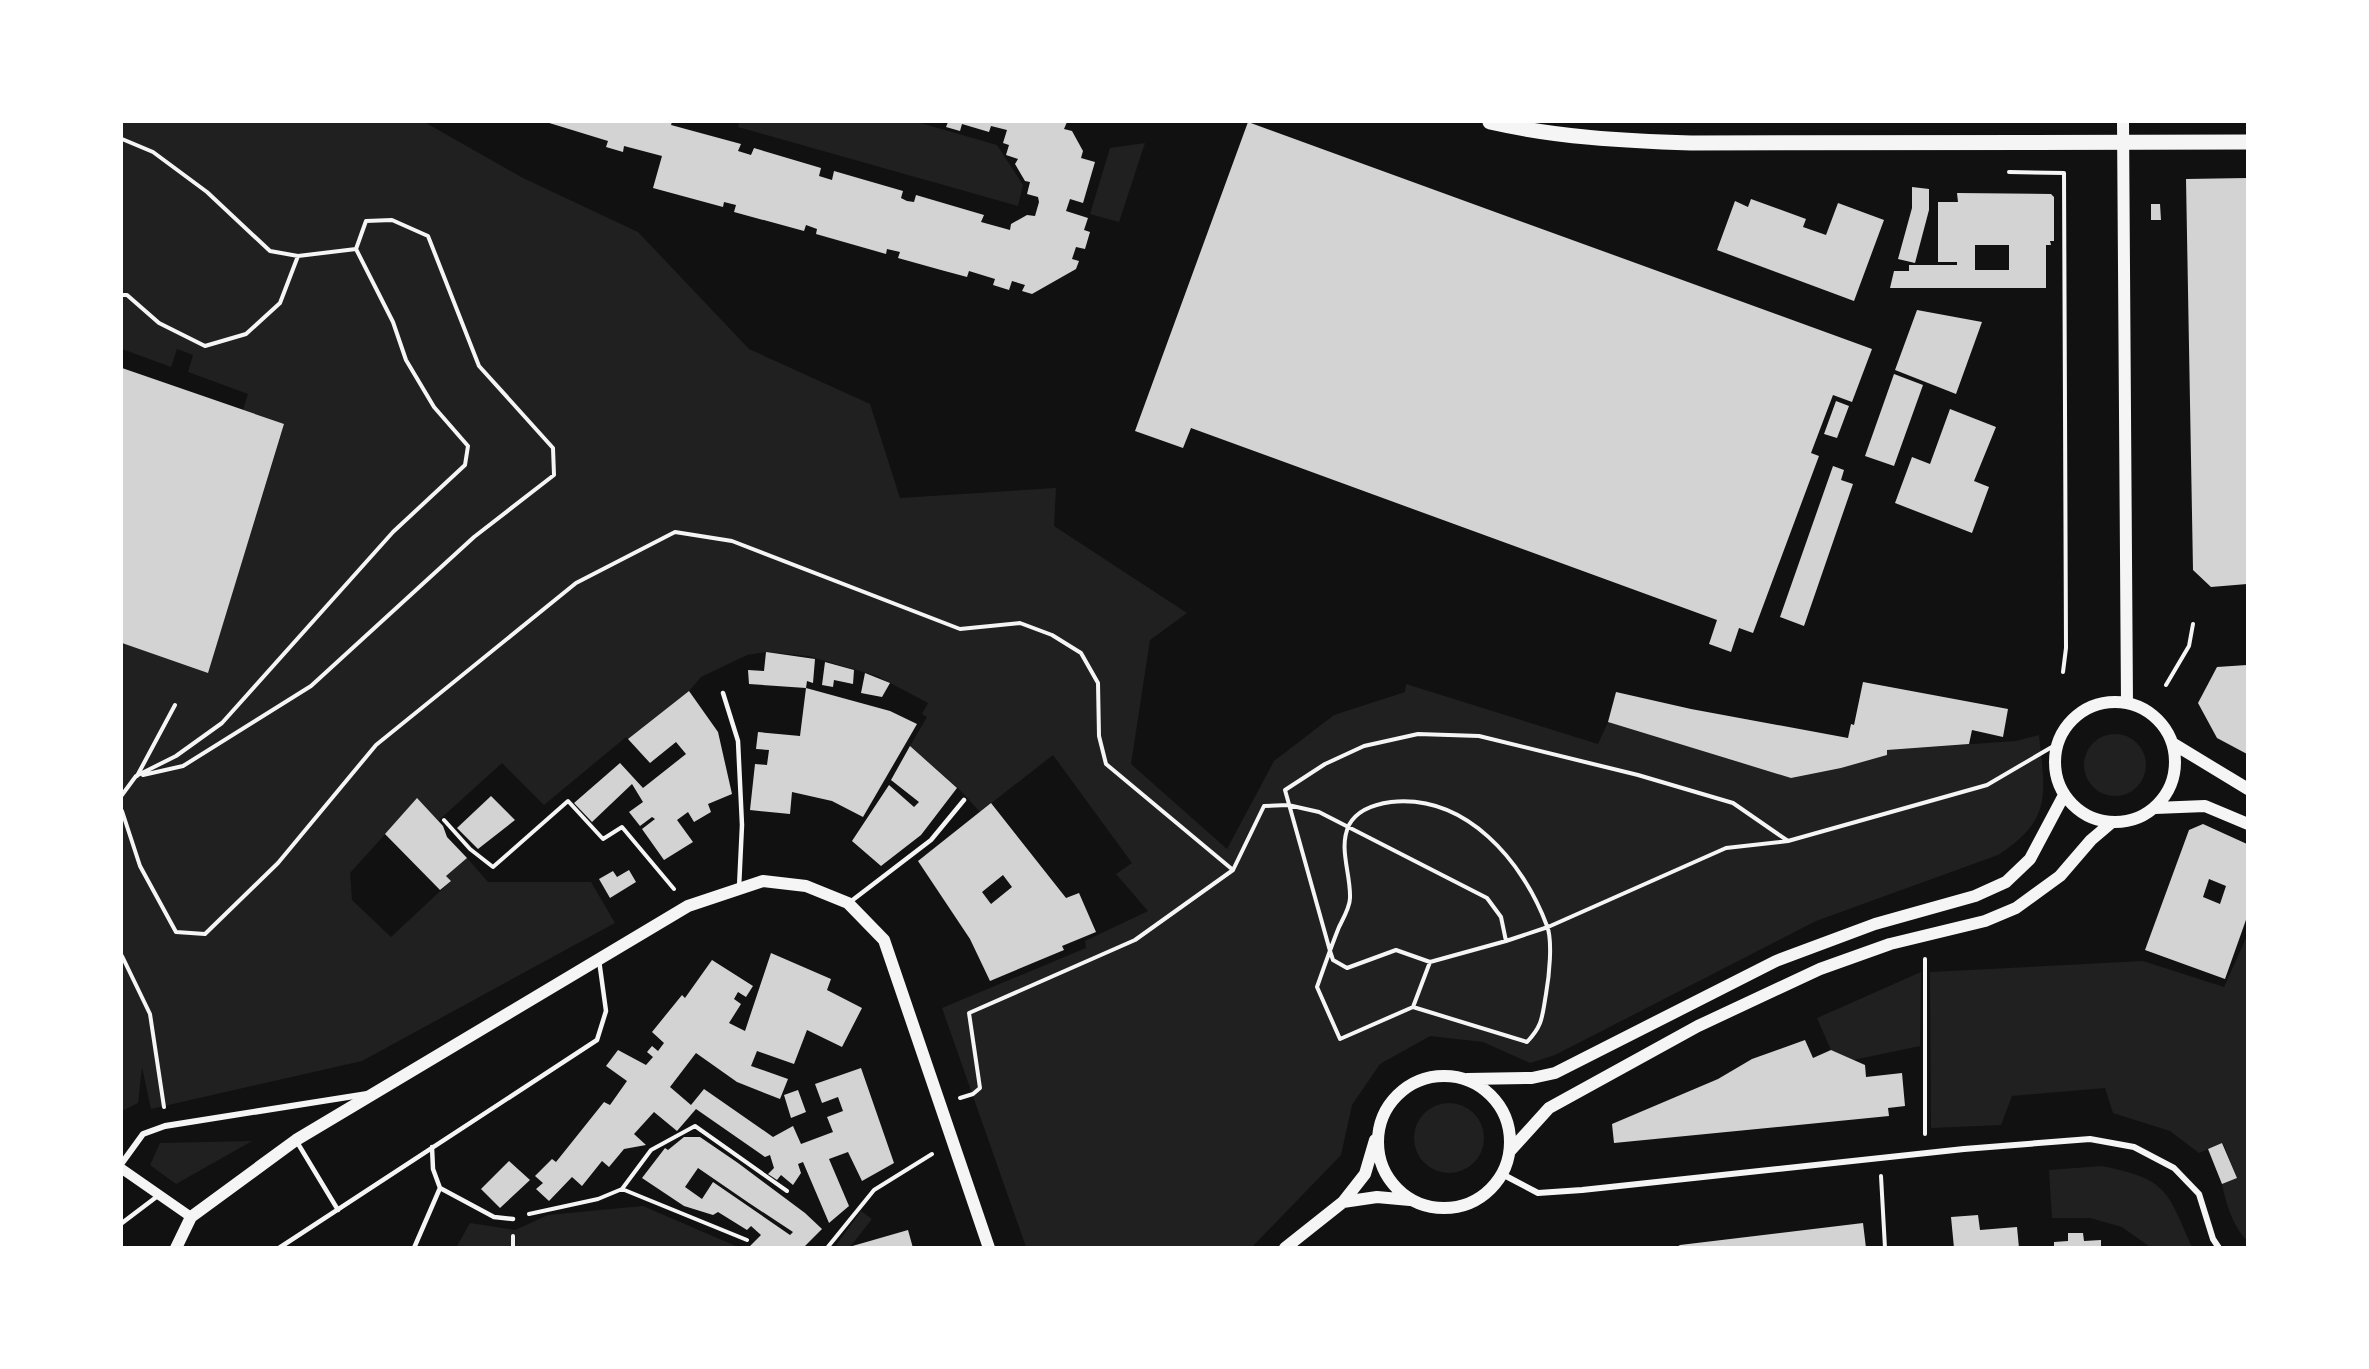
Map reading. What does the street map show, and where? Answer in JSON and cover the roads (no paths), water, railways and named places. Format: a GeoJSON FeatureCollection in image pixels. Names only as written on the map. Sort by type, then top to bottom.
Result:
{"type":"FeatureCollection","features":[{"type":"Feature","properties":{"kind":"main road"},"geometry":{"type":"LineString","coordinates":[[1490,122],[1532,131],[1618,140],[2009,144],[2247,142]]}},
{"type":"Feature","properties":{"kind":"main road"},"geometry":{"type":"LineString","coordinates":[[2123,122],[2127,704]]}},
{"type":"Feature","properties":{"kind":"main road"},"geometry":{"type":"LineString","coordinates":[[1510,1151],[1549,1108],[1698,1026],[1820,969],[1890,944],[1985,921],[2016,908],[2061,876],[2091,840],[2111,823],[2142,817],[2155,808],[2166,794],[2174,778],[2175,760],[2172,743],[2158,720],[2144,710],[2127,704],[2110,702],[2085,711],[2065,728],[2057,744],[2054,761],[2057,779],[2064,795],[2085,814],[2111,823]]}},
{"type":"Feature","properties":{"kind":"main road"},"geometry":{"type":"LineString","coordinates":[[2172,743],[2247,789]]}},
{"type":"Feature","properties":{"kind":"main road"},"geometry":{"type":"LineString","coordinates":[[1285,1248],[1343,1202],[1365,1174],[1379,1127],[1391,1102],[1412,1083],[1430,1077],[1449,1075],[1467,1079],[1532,1078],[1556,1073],[1776,962],[1875,924],[1975,896],[2006,882],[2030,859],[2064,795]]}},
{"type":"Feature","properties":{"kind":"main road"},"geometry":{"type":"LineString","coordinates":[[2155,808],[2205,806],[2247,824]]}},
{"type":"Feature","properties":{"kind":"main road"},"geometry":{"type":"LineString","coordinates":[[176,1248],[191,1217],[296,1140],[688,906],[763,881],[806,886],[848,903],[884,940],[989,1248]]}},
{"type":"Feature","properties":{"kind":"main road"},"geometry":{"type":"LineString","coordinates":[[1343,1202],[1377,1197],[1403,1199],[1429,1206],[1458,1207],[1476,1200],[1491,1189],[1502,1174],[1510,1151],[1509,1129],[1501,1107],[1487,1090],[1467,1079]]}},
{"type":"Feature","properties":{"kind":"main road"},"geometry":{"type":"LineString","coordinates":[[1379,1127],[1380,1161],[1388,1177],[1399,1190],[1413,1200],[1429,1206]]}},
{"type":"Feature","properties":{"kind":"street"},"geometry":{"type":"LineString","coordinates":[[122,1163],[142,1134],[165,1126],[373,1093]]}},
{"type":"Feature","properties":{"kind":"street"},"geometry":{"type":"LineString","coordinates":[[1502,1174],[1538,1193],[1944,1151],[2090,1139],[2134,1147],[2174,1168],[2199,1194],[2213,1239],[2219,1248]]}},
{"type":"Feature","properties":{"kind":"street"},"geometry":{"type":"LineString","coordinates":[[122,1169],[191,1217]]}},
{"type":"Feature","properties":{"kind":"lane"},"geometry":{"type":"LineString","coordinates":[[723,693],[738,741],[742,825],[739,888]]}},
{"type":"Feature","properties":{"kind":"lane"},"geometry":{"type":"LineString","coordinates":[[848,903],[931,840],[964,800]]}},
{"type":"Feature","properties":{"kind":"lane"},"geometry":{"type":"LineString","coordinates":[[279,1248],[597,1040],[606,1011],[599,960]]}},
{"type":"Feature","properties":{"kind":"lane"},"geometry":{"type":"LineString","coordinates":[[296,1140],[338,1210]]}},
{"type":"Feature","properties":{"kind":"lane"},"geometry":{"type":"LineString","coordinates":[[432,1147],[433,1169],[440,1188],[494,1217],[513,1219]]}},
{"type":"Feature","properties":{"kind":"lane"},"geometry":{"type":"LineString","coordinates":[[414,1248],[440,1188]]}},
{"type":"Feature","properties":{"kind":"lane"},"geometry":{"type":"LineString","coordinates":[[122,1223],[159,1194]]}}]}
